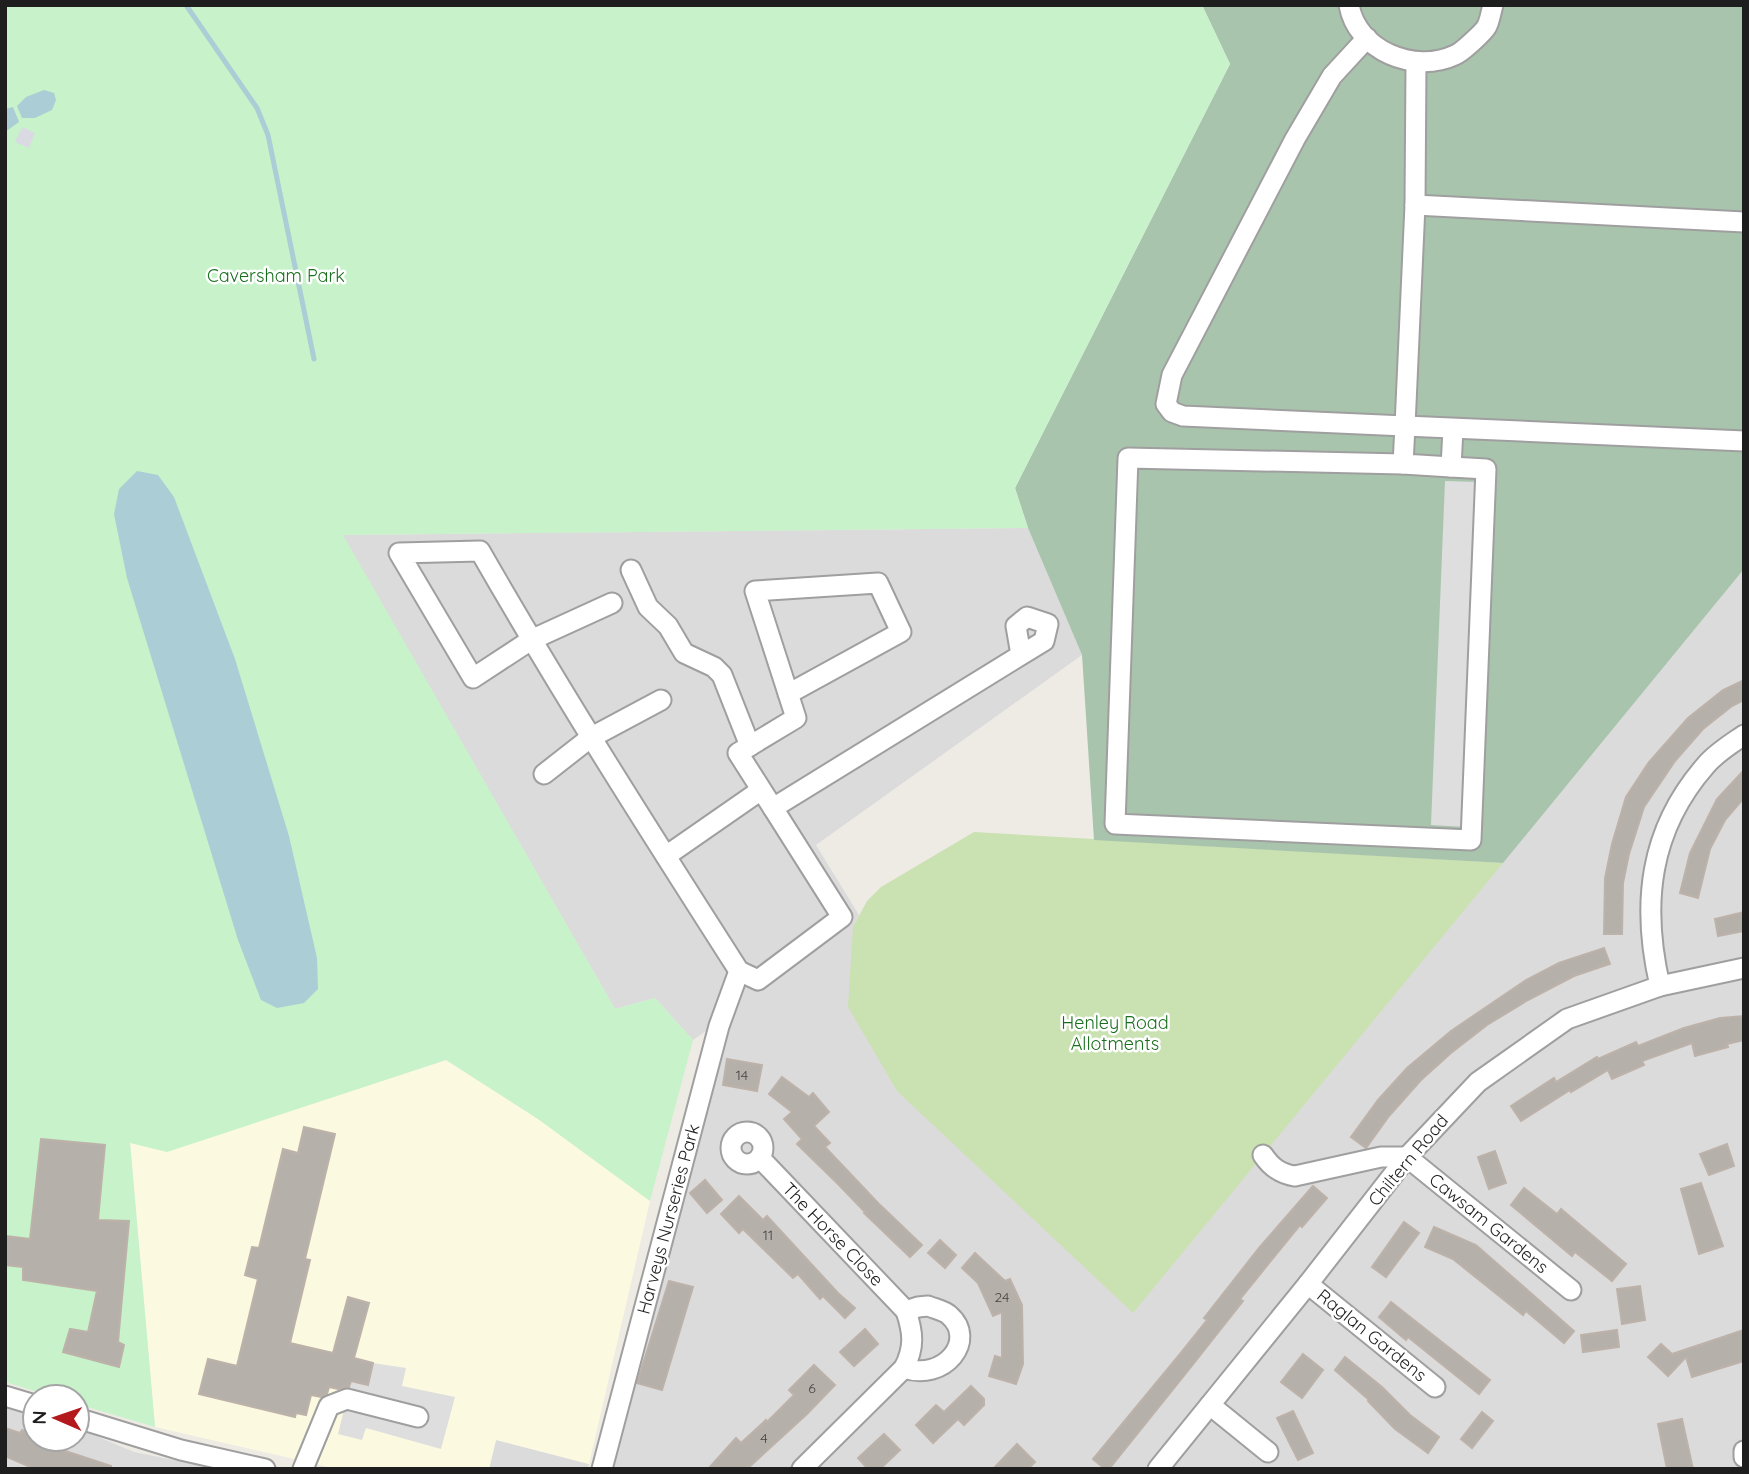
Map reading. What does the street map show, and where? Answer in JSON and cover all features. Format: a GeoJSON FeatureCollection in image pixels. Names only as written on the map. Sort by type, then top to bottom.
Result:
{"type":"FeatureCollection","features":[{"type":"Feature","properties":{"kind":"street"},"geometry":{"type":"LineString","coordinates":[[1349,5],[1351,19],[1378,50],[1416,64],[1456,55],[1487,27],[1493,5]]}},
{"type":"Feature","properties":{"kind":"street"},"geometry":{"type":"LineString","coordinates":[[1367,37],[1332,76],[1294,139],[1172,375],[1166,404],[1172,412],[1183,416],[1744,440]]}},
{"type":"Feature","properties":{"kind":"street"},"geometry":{"type":"LineString","coordinates":[[1403,464],[1415,205],[1416,64]]}},
{"type":"Feature","properties":{"kind":"street"},"geometry":{"type":"LineString","coordinates":[[1415,205],[1744,222]]}},
{"type":"Feature","properties":{"kind":"street"},"geometry":{"type":"LineString","coordinates":[[1451,467],[1453,429]]}},
{"type":"Feature","properties":{"kind":"street"},"geometry":{"type":"LineString","coordinates":[[1128,458],[1403,464],[1486,469],[1471,840],[1115,824],[1128,458]]}},
{"type":"Feature","properties":{"kind":"street"},"geometry":{"type":"LineString","coordinates":[[612,603],[531,640],[473,678],[399,553],[480,551],[531,640],[590,738],[738,971],[758,979],[842,917],[738,753],[796,718],[788,694],[755,591],[878,583],[901,632],[788,694]]}},
{"type":"Feature","properties":{"kind":"street"},"geometry":{"type":"LineString","coordinates":[[631,570],[648,607],[668,626],[684,653],[714,667],[722,675],[750,746]]}},
{"type":"Feature","properties":{"kind":"street"},"geometry":{"type":"LineString","coordinates":[[773,808],[1021,655]]}},
{"type":"Feature","properties":{"kind":"street"},"geometry":{"type":"LineString","coordinates":[[544,774],[590,738],[661,700]]}},
{"type":"Feature","properties":{"kind":"street"},"geometry":{"type":"LineString","coordinates":[[1660,986],[1653,958],[1649,908],[1655,856],[1679,800],[1708,763],[1744,735]]}},
{"type":"Feature","properties":{"kind":"street"},"geometry":{"type":"LineString","coordinates":[[666,856],[761,790]]}},
{"type":"Feature","properties":{"kind":"street","name":"Chiltern Road"},"geometry":{"type":"LineString","coordinates":[[1158,1469],[1407,1157],[1478,1082],[1567,1018],[1660,986],[1744,968]]}},
{"type":"Feature","properties":{"kind":"street","name":"Harveys Nurseries Park"},"geometry":{"type":"LineString","coordinates":[[602,1469],[719,1026],[738,971]]}},
{"type":"Feature","properties":{"kind":"street"},"geometry":{"type":"LineString","coordinates":[[1263,1155],[1277,1170],[1285,1175],[1295,1176],[1381,1157],[1407,1157]]}},
{"type":"Feature","properties":{"kind":"street","name":"Cawsam Gardens"},"geometry":{"type":"LineString","coordinates":[[1407,1157],[1571,1290]]}},
{"type":"Feature","properties":{"kind":"street","name":"The Horse Close"},"geometry":{"type":"LineString","coordinates":[[760,1158],[906,1311]]}},
{"type":"Feature","properties":{"kind":"street","name":"Raglan Gardens"},"geometry":{"type":"LineString","coordinates":[[1308,1284],[1436,1387]]}},
{"type":"Feature","properties":{"kind":"street"},"geometry":{"type":"LineString","coordinates":[[802,1469],[904,1368],[914,1341],[906,1311],[929,1306],[951,1316],[958,1329],[958,1344],[944,1366],[918,1372],[904,1368]]}},
{"type":"Feature","properties":{"kind":"street"},"geometry":{"type":"LineString","coordinates":[[303,1469],[330,1406],[347,1399],[418,1417]]}},
{"type":"Feature","properties":{"kind":"street"},"geometry":{"type":"LineString","coordinates":[[1210,1405],[1268,1452]]}},
{"type":"Feature","properties":{"kind":"street"},"geometry":{"type":"LineString","coordinates":[[91,1424],[179,1460],[265,1469]]}},
{"type":"Feature","properties":{"kind":"street"},"geometry":{"type":"LineString","coordinates":[[1744,1451],[1744,1457]]}},
{"type":"Feature","properties":{"kind":"shaded area"},"geometry":{"type":"Polygon","coordinates":[[[1202,5],[1744,5],[1744,569],[1503,863],[1094,840],[1082,655],[1028,528],[1015,488],[1230,64],[1202,5]]]}},
{"type":"Feature","properties":{"kind":"shaded area"},"geometry":{"type":"Polygon","coordinates":[[[22,127],[35,133],[29,148],[15,142],[22,127]]]}},
{"type":"Feature","properties":{"kind":"shaded area"},"geometry":{"type":"Polygon","coordinates":[[[1445,481],[1480,482],[1466,827],[1431,825],[1445,481]]]}},
{"type":"Feature","properties":{"kind":"shaded area"},"geometry":{"type":"Polygon","coordinates":[[[1028,528],[1082,655],[816,845],[859,915],[853,927],[1133,1312],[1744,569],[1744,1469],[609,1469],[719,1054],[736,1010],[693,1040],[655,998],[615,1009],[342,535],[1028,528]]]}},
{"type":"Feature","properties":{"kind":"shaded area"},"geometry":{"type":"Polygon","coordinates":[[[446,1060],[538,1119],[650,1201],[589,1464],[496,1440],[489,1469],[338,1469],[155,1427],[130,1142],[167,1151],[446,1060]]]}},
{"type":"Feature","properties":{"kind":"shaded area"},"geometry":{"type":"Polygon","coordinates":[[[373,1363],[406,1368],[402,1386],[455,1397],[441,1449],[366,1428],[362,1440],[338,1434],[351,1381],[368,1385],[373,1363]]]}},
{"type":"Feature","properties":{"kind":"shaded area"},"geometry":{"type":"Polygon","coordinates":[[[5,1398],[21,1404],[21,1453],[91,1453],[91,1434],[134,1452],[217,1469],[5,1469],[5,1398]]]}},
{"type":"Feature","properties":{"kind":"shaded area"},"geometry":{"type":"Polygon","coordinates":[[[496,1440],[589,1464],[587,1469],[489,1469],[496,1440]]]}},
{"type":"Feature","properties":{"kind":"green space","name":"Caversham Park"},"geometry":{"type":"Polygon","coordinates":[[[5,5],[1202,5],[1230,64],[1015,488],[1028,528],[343,535],[615,1009],[655,998],[693,1040],[650,1201],[538,1119],[446,1060],[167,1152],[130,1143],[155,1427],[91,1408],[91,1383],[21,1383],[21,1387],[5,1382],[5,5]]]}},
{"type":"Feature","properties":{"kind":"green space","name":"Henley Road Allotments"},"geometry":{"type":"Polygon","coordinates":[[[974,832],[1503,863],[1133,1313],[897,1091],[848,1007],[853,927],[867,901],[881,887],[974,832]]]}},
{"type":"Feature","properties":{"kind":"water"},"geometry":{"type":"Polygon","coordinates":[[[44,90],[54,93],[56,100],[52,110],[35,118],[22,118],[17,106],[26,97],[44,90]]]}},
{"type":"Feature","properties":{"kind":"water"},"geometry":{"type":"Polygon","coordinates":[[[13,107],[19,122],[5,132],[5,109],[13,107]]]}},
{"type":"Feature","properties":{"kind":"water"},"geometry":{"type":"Polygon","coordinates":[[[137,471],[158,475],[174,497],[235,659],[289,836],[317,958],[318,989],[304,1003],[277,1008],[261,1000],[238,940],[127,578],[114,514],[119,489],[137,471]]]}},
{"type":"Feature","properties":{"kind":"building"},"geometry":{"type":"Polygon","coordinates":[[[1744,680],[1744,700],[1703,729],[1675,761],[1644,807],[1623,883],[1622,934],[1604,934],[1605,878],[1626,797],[1649,762],[1688,718],[1723,690],[1744,680]]]}},
{"type":"Feature","properties":{"kind":"building"},"geometry":{"type":"Polygon","coordinates":[[[1744,770],[1744,798],[1725,820],[1710,849],[1698,898],[1680,893],[1690,853],[1717,799],[1744,770]]]}},
{"type":"Feature","properties":{"kind":"building"},"geometry":{"type":"Polygon","coordinates":[[[1744,912],[1744,931],[1718,936],[1715,919],[1744,912]]]}},
{"type":"Feature","properties":{"kind":"building"},"geometry":{"type":"Polygon","coordinates":[[[1604,948],[1610,964],[1574,976],[1528,1000],[1487,1025],[1451,1053],[1421,1080],[1389,1116],[1366,1148],[1351,1137],[1378,1100],[1407,1068],[1451,1031],[1526,980],[1559,963],[1604,948]]]}},
{"type":"Feature","properties":{"kind":"building"},"geometry":{"type":"Polygon","coordinates":[[[1744,1016],[1744,1040],[1727,1044],[1728,1047],[1695,1056],[1692,1043],[1642,1061],[1644,1065],[1612,1079],[1608,1070],[1521,1121],[1511,1106],[1554,1078],[1556,1082],[1597,1057],[1598,1059],[1636,1042],[1638,1046],[1684,1028],[1720,1018],[1744,1016]]]}},
{"type":"Feature","properties":{"kind":"building"},"geometry":{"type":"Polygon","coordinates":[[[727,1059],[762,1065],[757,1091],[723,1085],[727,1059]]]}},
{"type":"Feature","properties":{"kind":"building"},"geometry":{"type":"Polygon","coordinates":[[[782,1077],[809,1097],[813,1093],[829,1112],[814,1126],[830,1143],[825,1147],[922,1245],[910,1257],[797,1144],[802,1139],[784,1119],[792,1112],[769,1094],[782,1077]]]}},
{"type":"Feature","properties":{"kind":"building"},"geometry":{"type":"Polygon","coordinates":[[[304,1127],[335,1134],[305,1259],[310,1260],[290,1343],[333,1353],[348,1297],[369,1303],[354,1358],[373,1363],[368,1385],[351,1381],[349,1387],[329,1387],[327,1394],[321,1397],[311,1395],[306,1415],[296,1413],[295,1417],[199,1394],[208,1359],[237,1366],[258,1279],[245,1275],[252,1247],[259,1248],[283,1149],[298,1153],[304,1127]]]}},
{"type":"Feature","properties":{"kind":"building"},"geometry":{"type":"Polygon","coordinates":[[[41,1139],[105,1145],[98,1220],[129,1221],[118,1342],[124,1345],[119,1367],[63,1352],[70,1329],[88,1332],[97,1291],[23,1280],[23,1267],[5,1265],[5,1236],[30,1239],[41,1139]]]}},
{"type":"Feature","properties":{"kind":"building"},"geometry":{"type":"Polygon","coordinates":[[[1727,1144],[1734,1166],[1709,1175],[1700,1154],[1727,1144]]]}},
{"type":"Feature","properties":{"kind":"building"},"geometry":{"type":"Polygon","coordinates":[[[1495,1151],[1506,1183],[1489,1189],[1478,1157],[1495,1151]]]}},
{"type":"Feature","properties":{"kind":"building"},"geometry":{"type":"Polygon","coordinates":[[[705,1180],[722,1200],[707,1213],[690,1193],[705,1180]]]}},
{"type":"Feature","properties":{"kind":"building"},"geometry":{"type":"Polygon","coordinates":[[[1701,1183],[1723,1246],[1699,1254],[1681,1189],[1701,1183]]]}},
{"type":"Feature","properties":{"kind":"building"},"geometry":{"type":"Polygon","coordinates":[[[1313,1186],[1327,1198],[1302,1227],[1300,1225],[1240,1299],[1243,1301],[1187,1372],[1109,1469],[1105,1469],[1093,1459],[1207,1320],[1204,1318],[1259,1248],[1313,1186]]]}},
{"type":"Feature","properties":{"kind":"building"},"geometry":{"type":"Polygon","coordinates":[[[1524,1188],[1557,1214],[1561,1209],[1626,1264],[1612,1281],[1575,1252],[1572,1256],[1511,1205],[1524,1188]]]}},
{"type":"Feature","properties":{"kind":"building"},"geometry":{"type":"Polygon","coordinates":[[[739,1196],[763,1220],[767,1216],[855,1308],[845,1318],[823,1296],[820,1299],[798,1274],[793,1278],[743,1229],[739,1233],[721,1214],[739,1196]]]}},
{"type":"Feature","properties":{"kind":"building"},"geometry":{"type":"Polygon","coordinates":[[[1404,1222],[1419,1233],[1386,1277],[1372,1267],[1404,1222]]]}},
{"type":"Feature","properties":{"kind":"building"},"geometry":{"type":"Polygon","coordinates":[[[1434,1227],[1476,1245],[1574,1331],[1564,1343],[1526,1311],[1523,1315],[1453,1259],[1425,1247],[1434,1227]]]}},
{"type":"Feature","properties":{"kind":"building"},"geometry":{"type":"Polygon","coordinates":[[[940,1240],[956,1255],[945,1268],[928,1253],[940,1240]]]}},
{"type":"Feature","properties":{"kind":"building"},"geometry":{"type":"Polygon","coordinates":[[[975,1253],[1005,1281],[1010,1279],[1022,1305],[1023,1364],[1016,1384],[989,1376],[995,1356],[1002,1358],[1002,1312],[993,1316],[978,1283],[962,1268],[975,1253]]]}},
{"type":"Feature","properties":{"kind":"building"},"geometry":{"type":"Polygon","coordinates":[[[669,1281],[693,1287],[662,1390],[637,1383],[669,1281]]]}},
{"type":"Feature","properties":{"kind":"building"},"geometry":{"type":"Polygon","coordinates":[[[1640,1286],[1645,1320],[1622,1324],[1617,1289],[1640,1286]]]}},
{"type":"Feature","properties":{"kind":"building"},"geometry":{"type":"Polygon","coordinates":[[[1391,1302],[1490,1380],[1479,1394],[1379,1317],[1391,1302]]]}},
{"type":"Feature","properties":{"kind":"building"},"geometry":{"type":"Polygon","coordinates":[[[865,1329],[878,1344],[854,1366],[840,1352],[865,1329]]]}},
{"type":"Feature","properties":{"kind":"building"},"geometry":{"type":"Polygon","coordinates":[[[1617,1330],[1619,1347],[1583,1352],[1581,1335],[1617,1330]]]}},
{"type":"Feature","properties":{"kind":"building"},"geometry":{"type":"Polygon","coordinates":[[[1744,1330],[1744,1361],[1692,1377],[1686,1357],[1668,1376],[1648,1357],[1661,1344],[1672,1354],[1744,1330]]]}},
{"type":"Feature","properties":{"kind":"building"},"geometry":{"type":"Polygon","coordinates":[[[1303,1354],[1323,1370],[1302,1398],[1281,1382],[1303,1354]]]}},
{"type":"Feature","properties":{"kind":"building"},"geometry":{"type":"Polygon","coordinates":[[[1345,1357],[1439,1437],[1428,1453],[1395,1429],[1369,1400],[1335,1370],[1345,1357]]]}},
{"type":"Feature","properties":{"kind":"building"},"geometry":{"type":"Polygon","coordinates":[[[814,1365],[835,1385],[807,1414],[747,1469],[708,1469],[736,1438],[741,1443],[766,1420],[767,1422],[794,1395],[789,1390],[814,1365]]]}},
{"type":"Feature","properties":{"kind":"building"},"geometry":{"type":"Polygon","coordinates":[[[971,1386],[984,1399],[984,1405],[964,1425],[958,1419],[933,1443],[916,1425],[936,1405],[944,1412],[971,1386]]]}},
{"type":"Feature","properties":{"kind":"building"},"geometry":{"type":"Polygon","coordinates":[[[1293,1411],[1313,1453],[1298,1460],[1277,1418],[1293,1411]]]}},
{"type":"Feature","properties":{"kind":"building"},"geometry":{"type":"Polygon","coordinates":[[[1482,1412],[1493,1421],[1472,1448],[1461,1439],[1482,1412]]]}},
{"type":"Feature","properties":{"kind":"building"},"geometry":{"type":"Polygon","coordinates":[[[1682,1419],[1693,1469],[1667,1469],[1658,1424],[1682,1419]]]}},
{"type":"Feature","properties":{"kind":"building"},"geometry":{"type":"Polygon","coordinates":[[[5,1428],[21,1432],[21,1453],[71,1453],[111,1466],[111,1469],[35,1469],[5,1456],[5,1428]]]}},
{"type":"Feature","properties":{"kind":"building"},"geometry":{"type":"Polygon","coordinates":[[[884,1434],[900,1450],[880,1469],[868,1469],[858,1458],[884,1434]]]}},
{"type":"Feature","properties":{"kind":"building"},"geometry":{"type":"Polygon","coordinates":[[[1017,1444],[1035,1462],[1028,1469],[993,1469],[1017,1444]]]}},
{"type":"Feature","properties":{"kind":"waterway"},"geometry":{"type":"LineString","coordinates":[[186,5],[257,108],[268,135],[314,359]]}}]}
